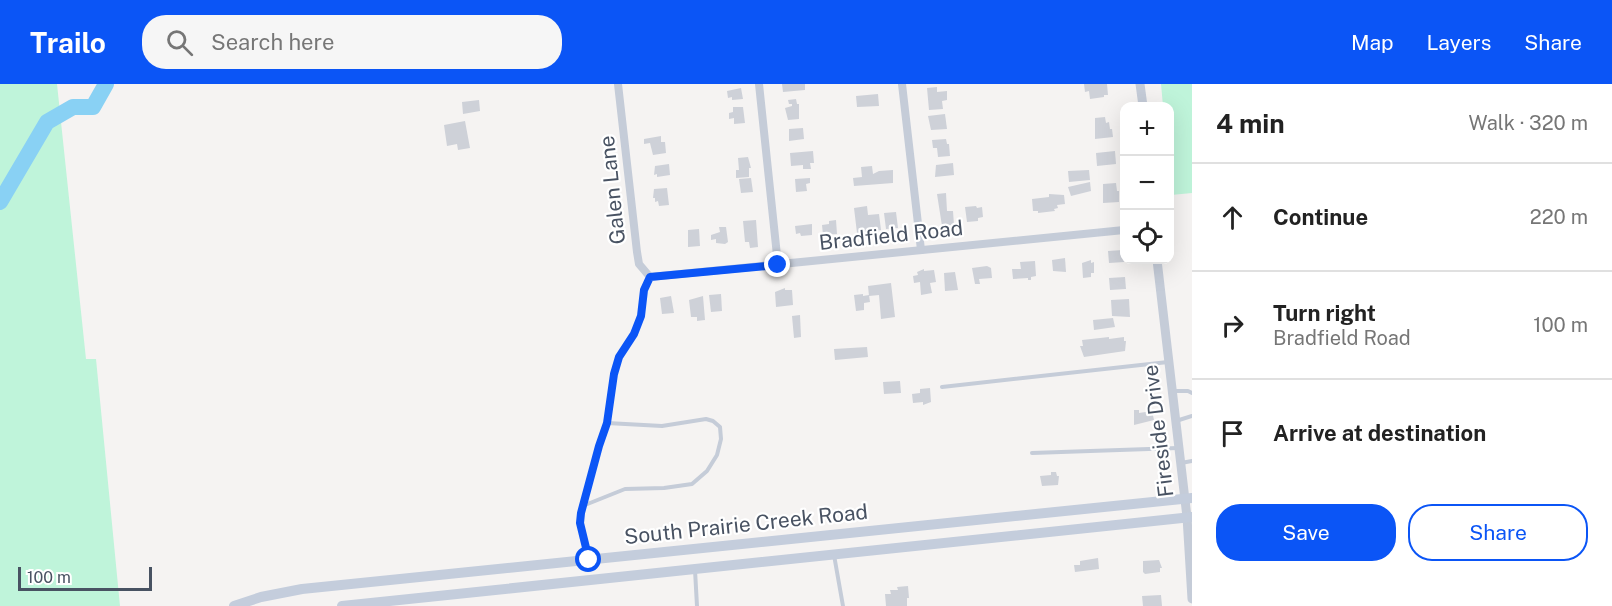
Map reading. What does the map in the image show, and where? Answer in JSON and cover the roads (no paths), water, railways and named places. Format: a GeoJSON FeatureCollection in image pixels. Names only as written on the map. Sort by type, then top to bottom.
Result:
{"type":"FeatureCollection","features":[{"type":"Feature","properties":{"kind":"main road","name":"South Prairie Creek Road"},"geometry":{"type":"LineString","coordinates":[[234,606],[261,597],[302,590],[1188,499]]}},
{"type":"Feature","properties":{"kind":"main road","name":"South Prairie Creek Road"},"geometry":{"type":"LineString","coordinates":[[342,606],[1189,517]]}},
{"type":"Feature","properties":{"kind":"main road"},"geometry":{"type":"LineString","coordinates":[[359,584],[361,605]]}},
{"type":"Feature","properties":{"kind":"street","name":"Galen Lane"},"geometry":{"type":"LineString","coordinates":[[618,84],[637,252],[639,264],[650,277]]}},
{"type":"Feature","properties":{"kind":"street"},"geometry":{"type":"LineString","coordinates":[[759,84],[778,265]]}},
{"type":"Feature","properties":{"kind":"street"},"geometry":{"type":"LineString","coordinates":[[902,84],[921,250]]}},
{"type":"Feature","properties":{"kind":"street"},"geometry":{"type":"LineString","coordinates":[[1140,84],[1142,102]]}},
{"type":"Feature","properties":{"kind":"street","name":"Bradfield Road"},"geometry":{"type":"LineString","coordinates":[[650,277],[1120,230]]}},
{"type":"Feature","properties":{"kind":"street","name":"Fireside Drive"},"geometry":{"type":"LineString","coordinates":[[1156,264],[1180,463],[1188,499],[1192,599]]}},
{"type":"Feature","properties":{"kind":"lane"},"geometry":{"type":"LineString","coordinates":[[589,560],[580,523],[607,423],[614,374],[619,357],[634,334],[641,316],[644,290],[650,277]]}},
{"type":"Feature","properties":{"kind":"lane"},"geometry":{"type":"LineString","coordinates":[[942,387],[1168,362]]}},
{"type":"Feature","properties":{"kind":"lane"},"geometry":{"type":"LineString","coordinates":[[1172,391],[1192,393]]}},
{"type":"Feature","properties":{"kind":"lane"},"geometry":{"type":"LineString","coordinates":[[1175,421],[1192,416]]}},
{"type":"Feature","properties":{"kind":"lane"},"geometry":{"type":"LineString","coordinates":[[585,505],[625,489],[664,488],[692,484],[707,471],[717,455],[721,439],[720,427],[713,421],[705,419],[662,426],[607,423]]}},
{"type":"Feature","properties":{"kind":"lane"},"geometry":{"type":"LineString","coordinates":[[1032,453],[1178,448]]}},
{"type":"Feature","properties":{"kind":"lane"},"geometry":{"type":"LineString","coordinates":[[1180,463],[1192,461]]}},
{"type":"Feature","properties":{"kind":"lane"},"geometry":{"type":"LineString","coordinates":[[834,554],[843,606]]}},
{"type":"Feature","properties":{"kind":"lane"},"geometry":{"type":"LineString","coordinates":[[695,569],[697,606]]}},
{"type":"Feature","properties":{"kind":"waterway"},"geometry":{"type":"LineString","coordinates":[[0,202],[47,122],[73,107],[93,107],[106,84]]}}]}
